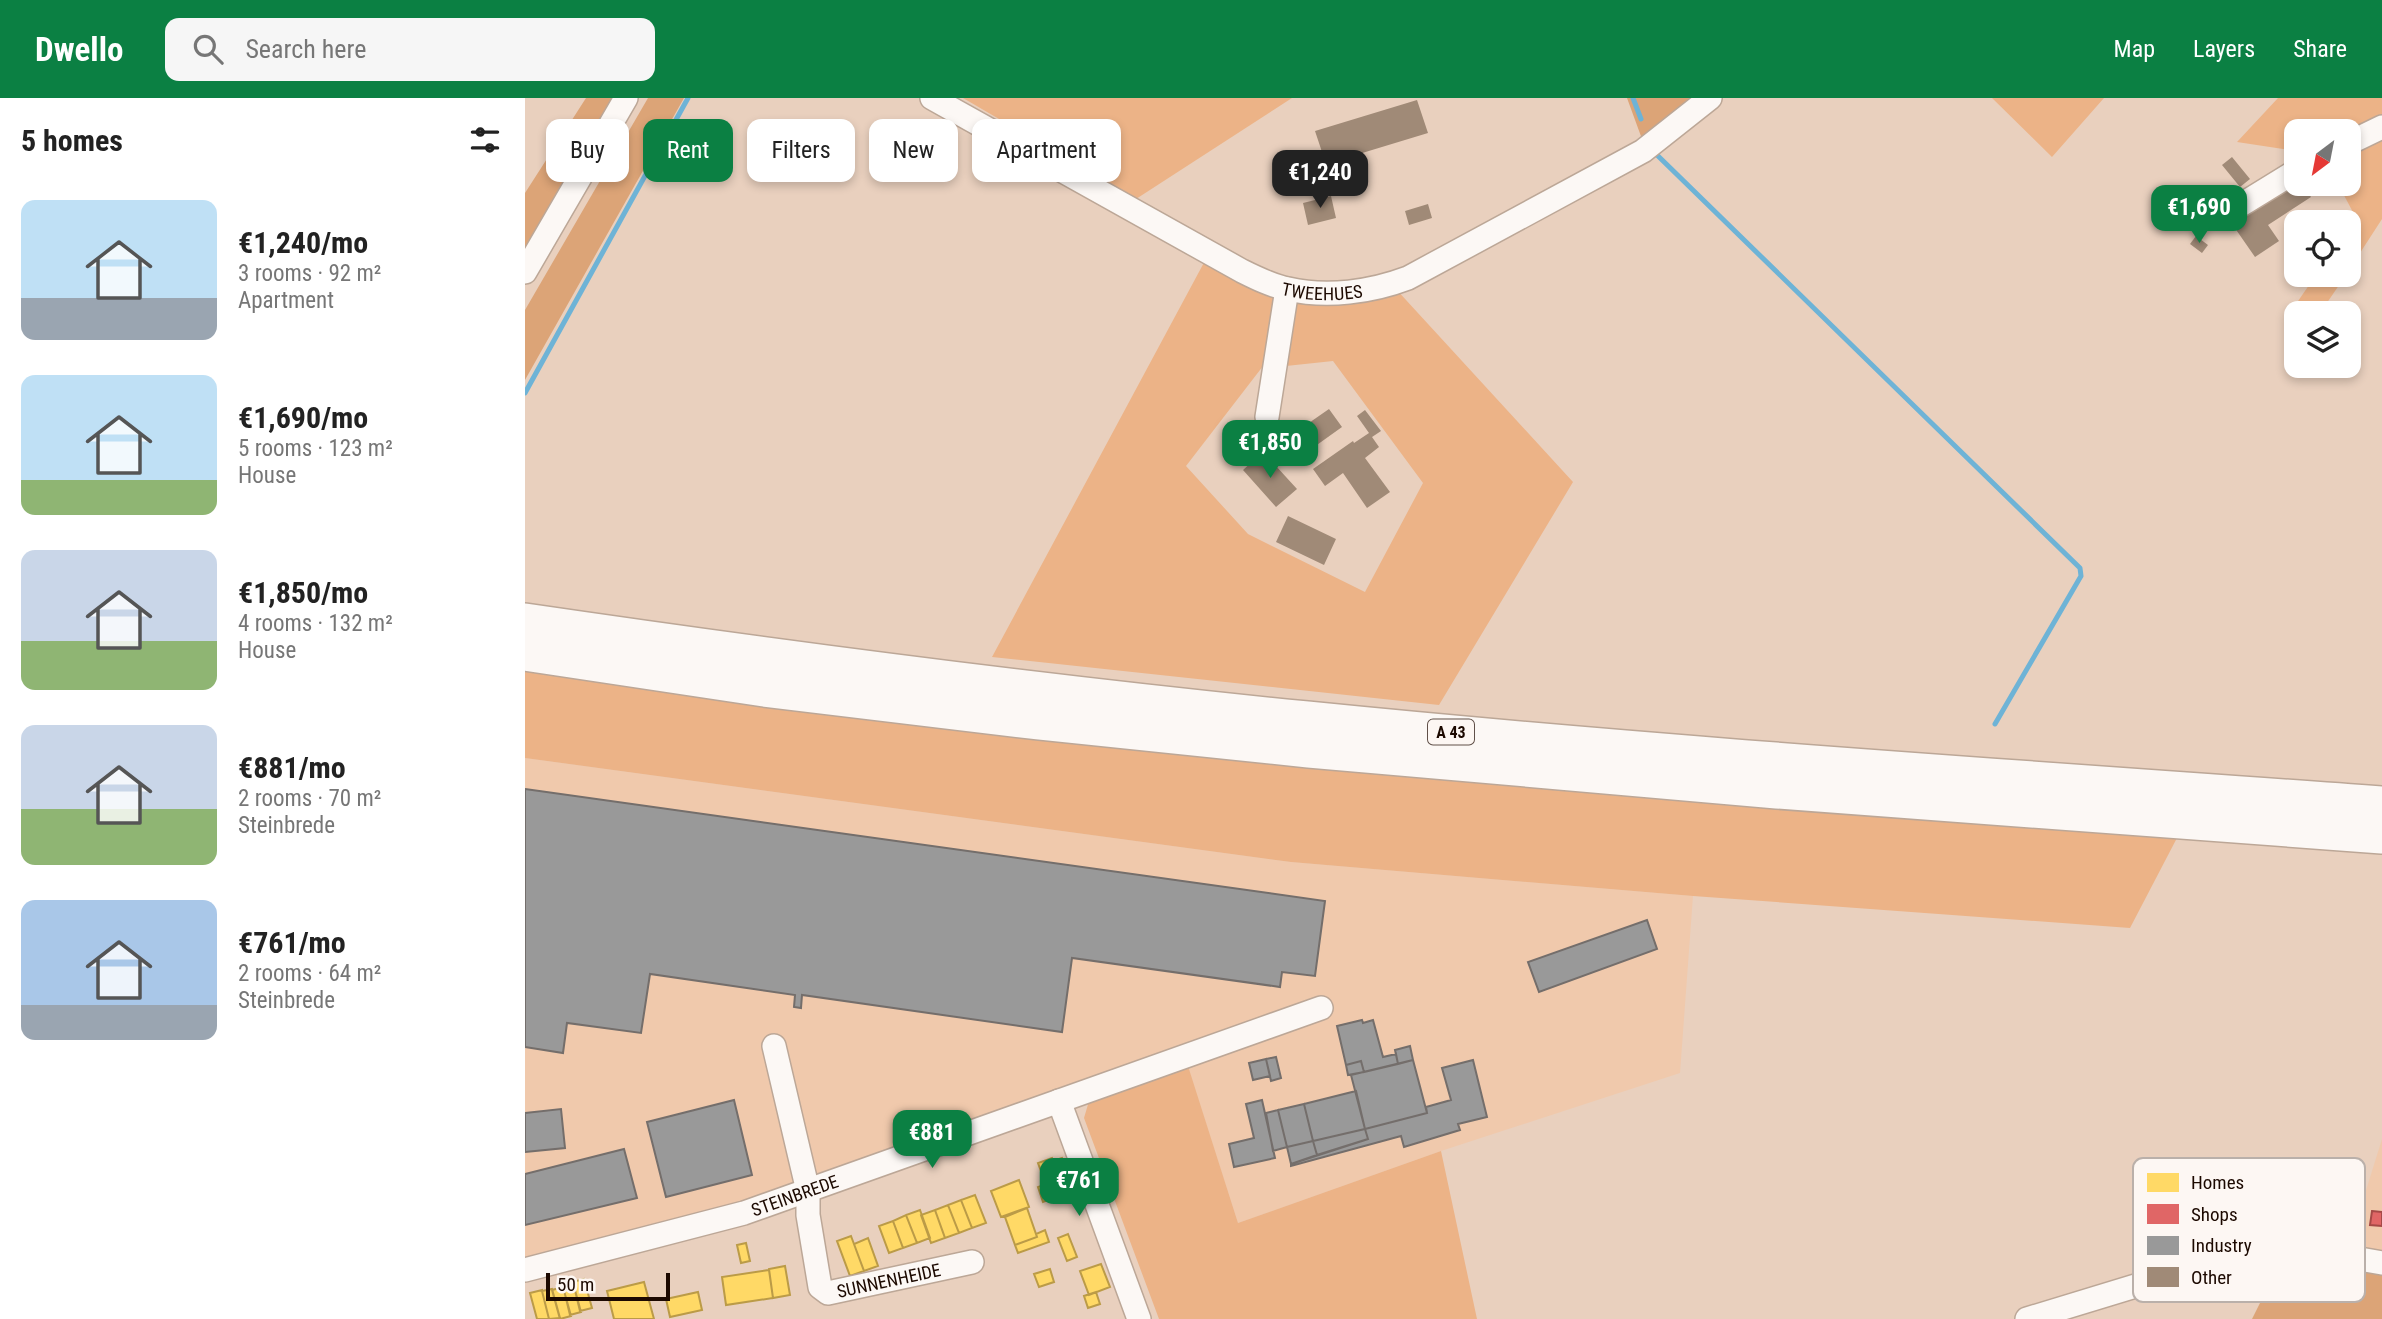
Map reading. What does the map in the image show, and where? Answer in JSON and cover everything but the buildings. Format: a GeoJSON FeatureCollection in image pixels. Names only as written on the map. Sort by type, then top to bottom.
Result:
{"type":"FeatureCollection","features":[{"type":"Feature","properties":{"kind":"highway","name":"A 43"},"geometry":{"type":"LineString","coordinates":[[525,621],[781,659],[1310,719],[1763,759],[2382,804]]}},
{"type":"Feature","properties":{"kind":"highway","name":"A 43"},"geometry":{"type":"LineString","coordinates":[[525,653],[887,704],[1282,747],[1777,791],[2382,836]]}},
{"type":"Feature","properties":{"kind":"street"},"geometry":{"type":"LineString","coordinates":[[525,272],[626,98]]}},
{"type":"Feature","properties":{"kind":"street","name":"TWEEHUES"},"geometry":{"type":"LineString","coordinates":[[932,98],[1242,271],[1287,289],[1342,292],[1370,289],[1408,278],[1643,150],[1710,98]]}},
{"type":"Feature","properties":{"kind":"street"},"geometry":{"type":"LineString","coordinates":[[2361,137],[2382,127]]}},
{"type":"Feature","properties":{"kind":"street"},"geometry":{"type":"LineString","coordinates":[[2236,208],[2284,178]]}},
{"type":"Feature","properties":{"kind":"street"},"geometry":{"type":"LineString","coordinates":[[1267,417],[1287,289]]}},
{"type":"Feature","properties":{"kind":"street","name":"STEINBREDE"},"geometry":{"type":"LineString","coordinates":[[525,1270],[744,1213],[1321,1008]]}},
{"type":"Feature","properties":{"kind":"street","name":"SUNNENHEIDE"},"geometry":{"type":"LineString","coordinates":[[774,1046],[808,1191],[808,1215],[820,1287],[828,1293],[972,1262]]}},
{"type":"Feature","properties":{"kind":"street"},"geometry":{"type":"LineString","coordinates":[[1059,1101],[1139,1319]]}},
{"type":"Feature","properties":{"kind":"street"},"geometry":{"type":"LineString","coordinates":[[2028,1319],[2133,1287]]}},
{"type":"Feature","properties":{"kind":"shaded area"},"geometry":{"type":"Polygon","coordinates":[[[586,98],[614,98],[602,119],[573,119],[586,98]]]}},
{"type":"Feature","properties":{"kind":"shaded area"},"geometry":{"type":"Polygon","coordinates":[[[648,98],[684,98],[672,119],[643,119],[643,171],[525,380],[525,310],[599,182],[629,182],[629,131],[648,98]]]}},
{"type":"Feature","properties":{"kind":"shaded area"},"geometry":{"type":"Polygon","coordinates":[[[963,98],[1292,98],[1136,199],[1107,182],[1121,182],[1121,119],[999,119],[963,98]]]}},
{"type":"Feature","properties":{"kind":"shaded area"},"geometry":{"type":"Polygon","coordinates":[[[1627,98],[1696,98],[1642,139],[1627,98]]]}},
{"type":"Feature","properties":{"kind":"shaded area"},"geometry":{"type":"Polygon","coordinates":[[[1992,98],[2104,98],[2052,157],[1992,98]]]}},
{"type":"Feature","properties":{"kind":"shaded area"},"geometry":{"type":"Polygon","coordinates":[[[2278,98],[2382,98],[2382,219],[2361,251],[2361,210],[2352,210],[2344,196],[2361,196],[2361,119],[2284,119],[2284,149],[2237,142],[2278,98]]]}},
{"type":"Feature","properties":{"kind":"shaded area"},"geometry":{"type":"Polygon","coordinates":[[[546,160],[546,182],[565,182],[525,250],[525,193],[546,160]]]}},
{"type":"Feature","properties":{"kind":"shaded area"},"geometry":{"type":"Polygon","coordinates":[[[1207,257],[1279,294],[1270,357],[1186,466],[1248,534],[1365,592],[1423,483],[1333,361],[1286,366],[1298,297],[1395,288],[1573,482],[1439,705],[992,657],[1207,257]]]}},
{"type":"Feature","properties":{"kind":"shaded area"},"geometry":{"type":"Polygon","coordinates":[[[2308,287],[2338,287],[2328,301],[2298,301],[2308,287]]]}},
{"type":"Feature","properties":{"kind":"shaded area"},"geometry":{"type":"Polygon","coordinates":[[[525,668],[2178,836],[2130,928],[1693,896],[1291,862],[525,758],[525,668]]]}},
{"type":"Feature","properties":{"kind":"shaded area"},"geometry":{"type":"Polygon","coordinates":[[[525,758],[1291,862],[1693,896],[1680,1073],[1441,1151],[1238,1223],[1182,1049],[742,1206],[525,1257],[525,758]]]}},
{"type":"Feature","properties":{"kind":"shaded area"},"geometry":{"type":"Polygon","coordinates":[[[1188,1066],[1238,1223],[1441,1151],[1477,1319],[1159,1319],[1084,1118],[1089,1101],[1188,1066]]]}},
{"type":"Feature","properties":{"kind":"shaded area"},"geometry":{"type":"Polygon","coordinates":[[[2382,1139],[2382,1268],[2365,1258],[2365,1194],[2382,1139]]]}},
{"type":"Feature","properties":{"kind":"shaded area"},"geometry":{"type":"Polygon","coordinates":[[[2365,1266],[2382,1268],[2382,1319],[2252,1319],[2260,1302],[2365,1302],[2365,1266]]]}},
{"type":"Feature","properties":{"kind":"waterway"},"geometry":{"type":"LineString","coordinates":[[525,393],[688,98]]}},
{"type":"Feature","properties":{"kind":"waterway"},"geometry":{"type":"LineString","coordinates":[[1633,98],[1641,119]]}},
{"type":"Feature","properties":{"kind":"waterway"},"geometry":{"type":"LineString","coordinates":[[1656,154],[2080,568],[2081,576],[1995,724]]}}]}
